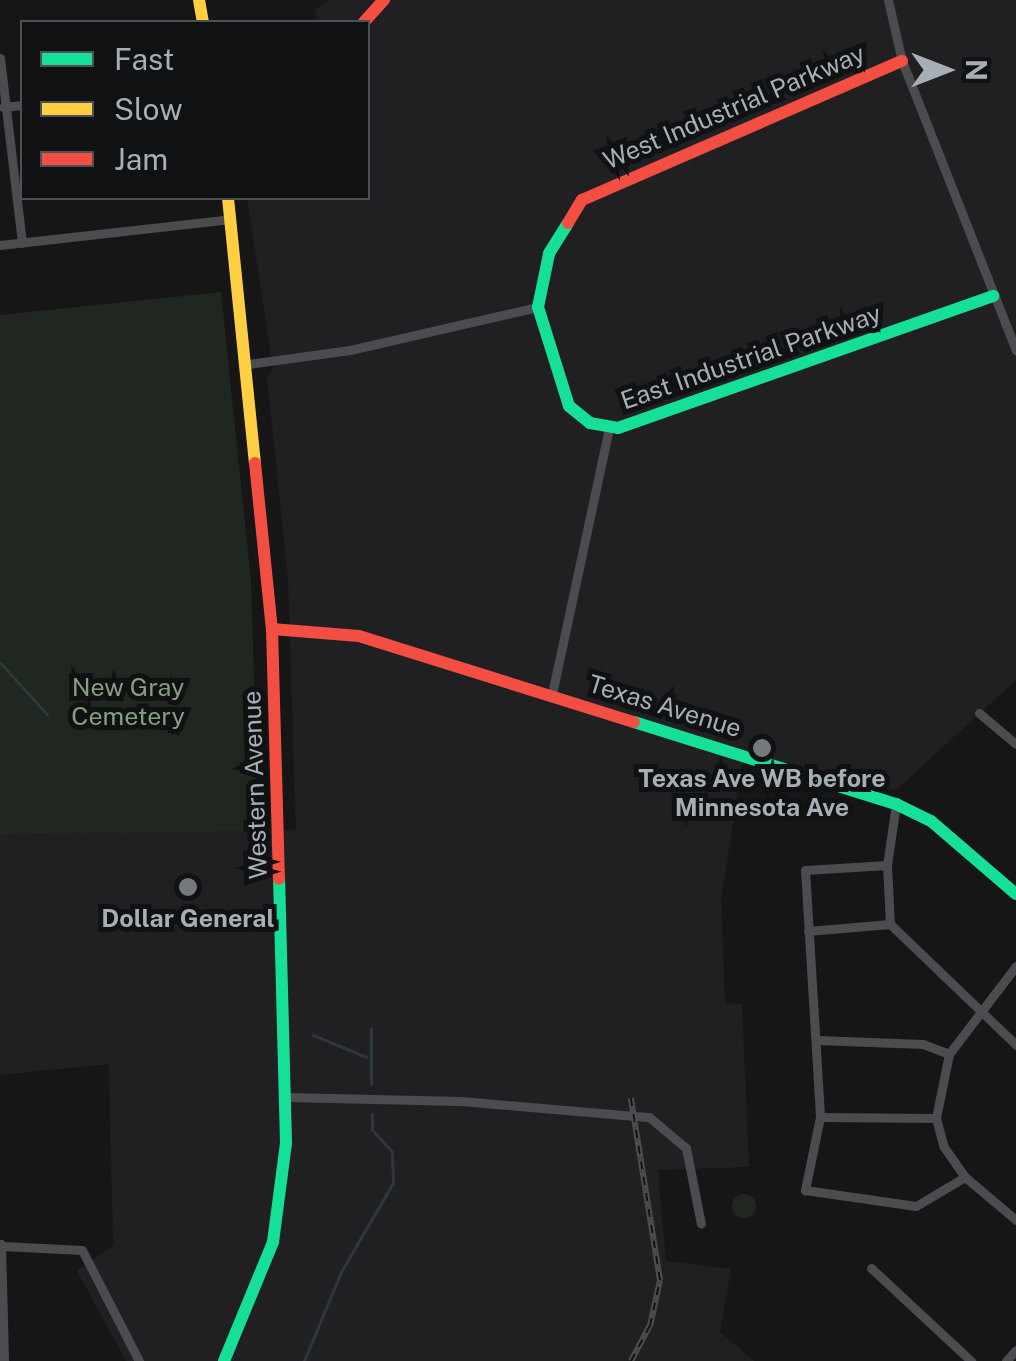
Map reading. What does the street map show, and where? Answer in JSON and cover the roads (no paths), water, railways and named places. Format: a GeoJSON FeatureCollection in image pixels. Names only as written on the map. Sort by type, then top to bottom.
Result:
{"type":"FeatureCollection","features":[{"type":"Feature","properties":{"kind":"street"},"geometry":{"type":"LineString","coordinates":[[366,20],[384,0]]}},
{"type":"Feature","properties":{"kind":"street"},"geometry":{"type":"LineString","coordinates":[[888,0],[902,60],[1016,350]]}},
{"type":"Feature","properties":{"kind":"street"},"geometry":{"type":"LineString","coordinates":[[0,58],[22,243]]}},
{"type":"Feature","properties":{"kind":"street","name":"West Industrial Parkway"},"geometry":{"type":"LineString","coordinates":[[538,306],[558,234],[596,190],[902,60]]}},
{"type":"Feature","properties":{"kind":"street","name":"Western Avenue"},"geometry":{"type":"LineString","coordinates":[[224,1361],[256,1291],[282,1199],[286,1096],[272,629],[228,200]]}},
{"type":"Feature","properties":{"kind":"street"},"geometry":{"type":"LineString","coordinates":[[0,246],[231,219]]}},
{"type":"Feature","properties":{"kind":"street","name":"East Industrial Parkway"},"geometry":{"type":"LineString","coordinates":[[538,306],[570,406],[590,423],[610,426],[993,296]]}},
{"type":"Feature","properties":{"kind":"street"},"geometry":{"type":"LineString","coordinates":[[248,364],[350,350],[538,306]]}},
{"type":"Feature","properties":{"kind":"street"},"geometry":{"type":"LineString","coordinates":[[552,694],[610,426]]}},
{"type":"Feature","properties":{"kind":"street","name":"Texas Avenue"},"geometry":{"type":"LineString","coordinates":[[272,629],[359,636],[896,804],[931,821],[1016,894]]}},
{"type":"Feature","properties":{"kind":"street"},"geometry":{"type":"LineString","coordinates":[[980,713],[1016,744]]}},
{"type":"Feature","properties":{"kind":"street"},"geometry":{"type":"LineString","coordinates":[[896,804],[887,865],[890,924],[1016,1046]]}},
{"type":"Feature","properties":{"kind":"street"},"geometry":{"type":"LineString","coordinates":[[887,865],[805,870],[820,1117],[805,1190],[916,1206],[965,1177]]}},
{"type":"Feature","properties":{"kind":"street"},"geometry":{"type":"LineString","coordinates":[[808,931],[890,924]]}},
{"type":"Feature","properties":{"kind":"street"},"geometry":{"type":"LineString","coordinates":[[1016,966],[948,1054],[936,1118],[944,1147],[965,1177],[1016,1220]]}},
{"type":"Feature","properties":{"kind":"street"},"geometry":{"type":"LineString","coordinates":[[817,1040],[924,1044],[948,1054]]}},
{"type":"Feature","properties":{"kind":"street"},"geometry":{"type":"LineString","coordinates":[[286,1096],[461,1101],[650,1117],[686,1148],[701,1224]]}},
{"type":"Feature","properties":{"kind":"street"},"geometry":{"type":"LineString","coordinates":[[820,1117],[936,1118]]}},
{"type":"Feature","properties":{"kind":"street"},"geometry":{"type":"LineString","coordinates":[[4,1361],[1,1245],[82,1250],[139,1361]]}},
{"type":"Feature","properties":{"kind":"street"},"geometry":{"type":"LineString","coordinates":[[872,1268],[971,1361]]}},
{"type":"Feature","properties":{"kind":"street"},"geometry":{"type":"LineString","coordinates":[[1006,1361],[1016,1350]]}},
{"type":"Feature","properties":{"kind":"waterway"},"geometry":{"type":"LineString","coordinates":[[1,663],[47,714]]}},
{"type":"Feature","properties":{"kind":"waterway"},"geometry":{"type":"LineString","coordinates":[[371,1029],[371,1084]]}},
{"type":"Feature","properties":{"kind":"waterway"},"geometry":{"type":"LineString","coordinates":[[313,1035],[367,1057]]}},
{"type":"Feature","properties":{"kind":"waterway"},"geometry":{"type":"LineString","coordinates":[[304,1361],[341,1272],[393,1183],[392,1152],[372,1130],[372,1115]]}},
{"type":"Feature","properties":{"kind":"railway"},"geometry":{"type":"LineString","coordinates":[[631,1098],[660,1280],[650,1326],[631,1361]]}},
{"type":"Feature","properties":{"kind":"place","name":"Texas Ave WB before Minnesota Ave"},"geometry":{"type":"Point","coordinates":[762,748]}},
{"type":"Feature","properties":{"kind":"place","name":"Dollar General"},"geometry":{"type":"Point","coordinates":[188,887]}},
{"type":"Feature","properties":{"kind":"park label","name":"New Gray Cemetery"},"geometry":{"type":"Point","coordinates":[128,702]}}]}
